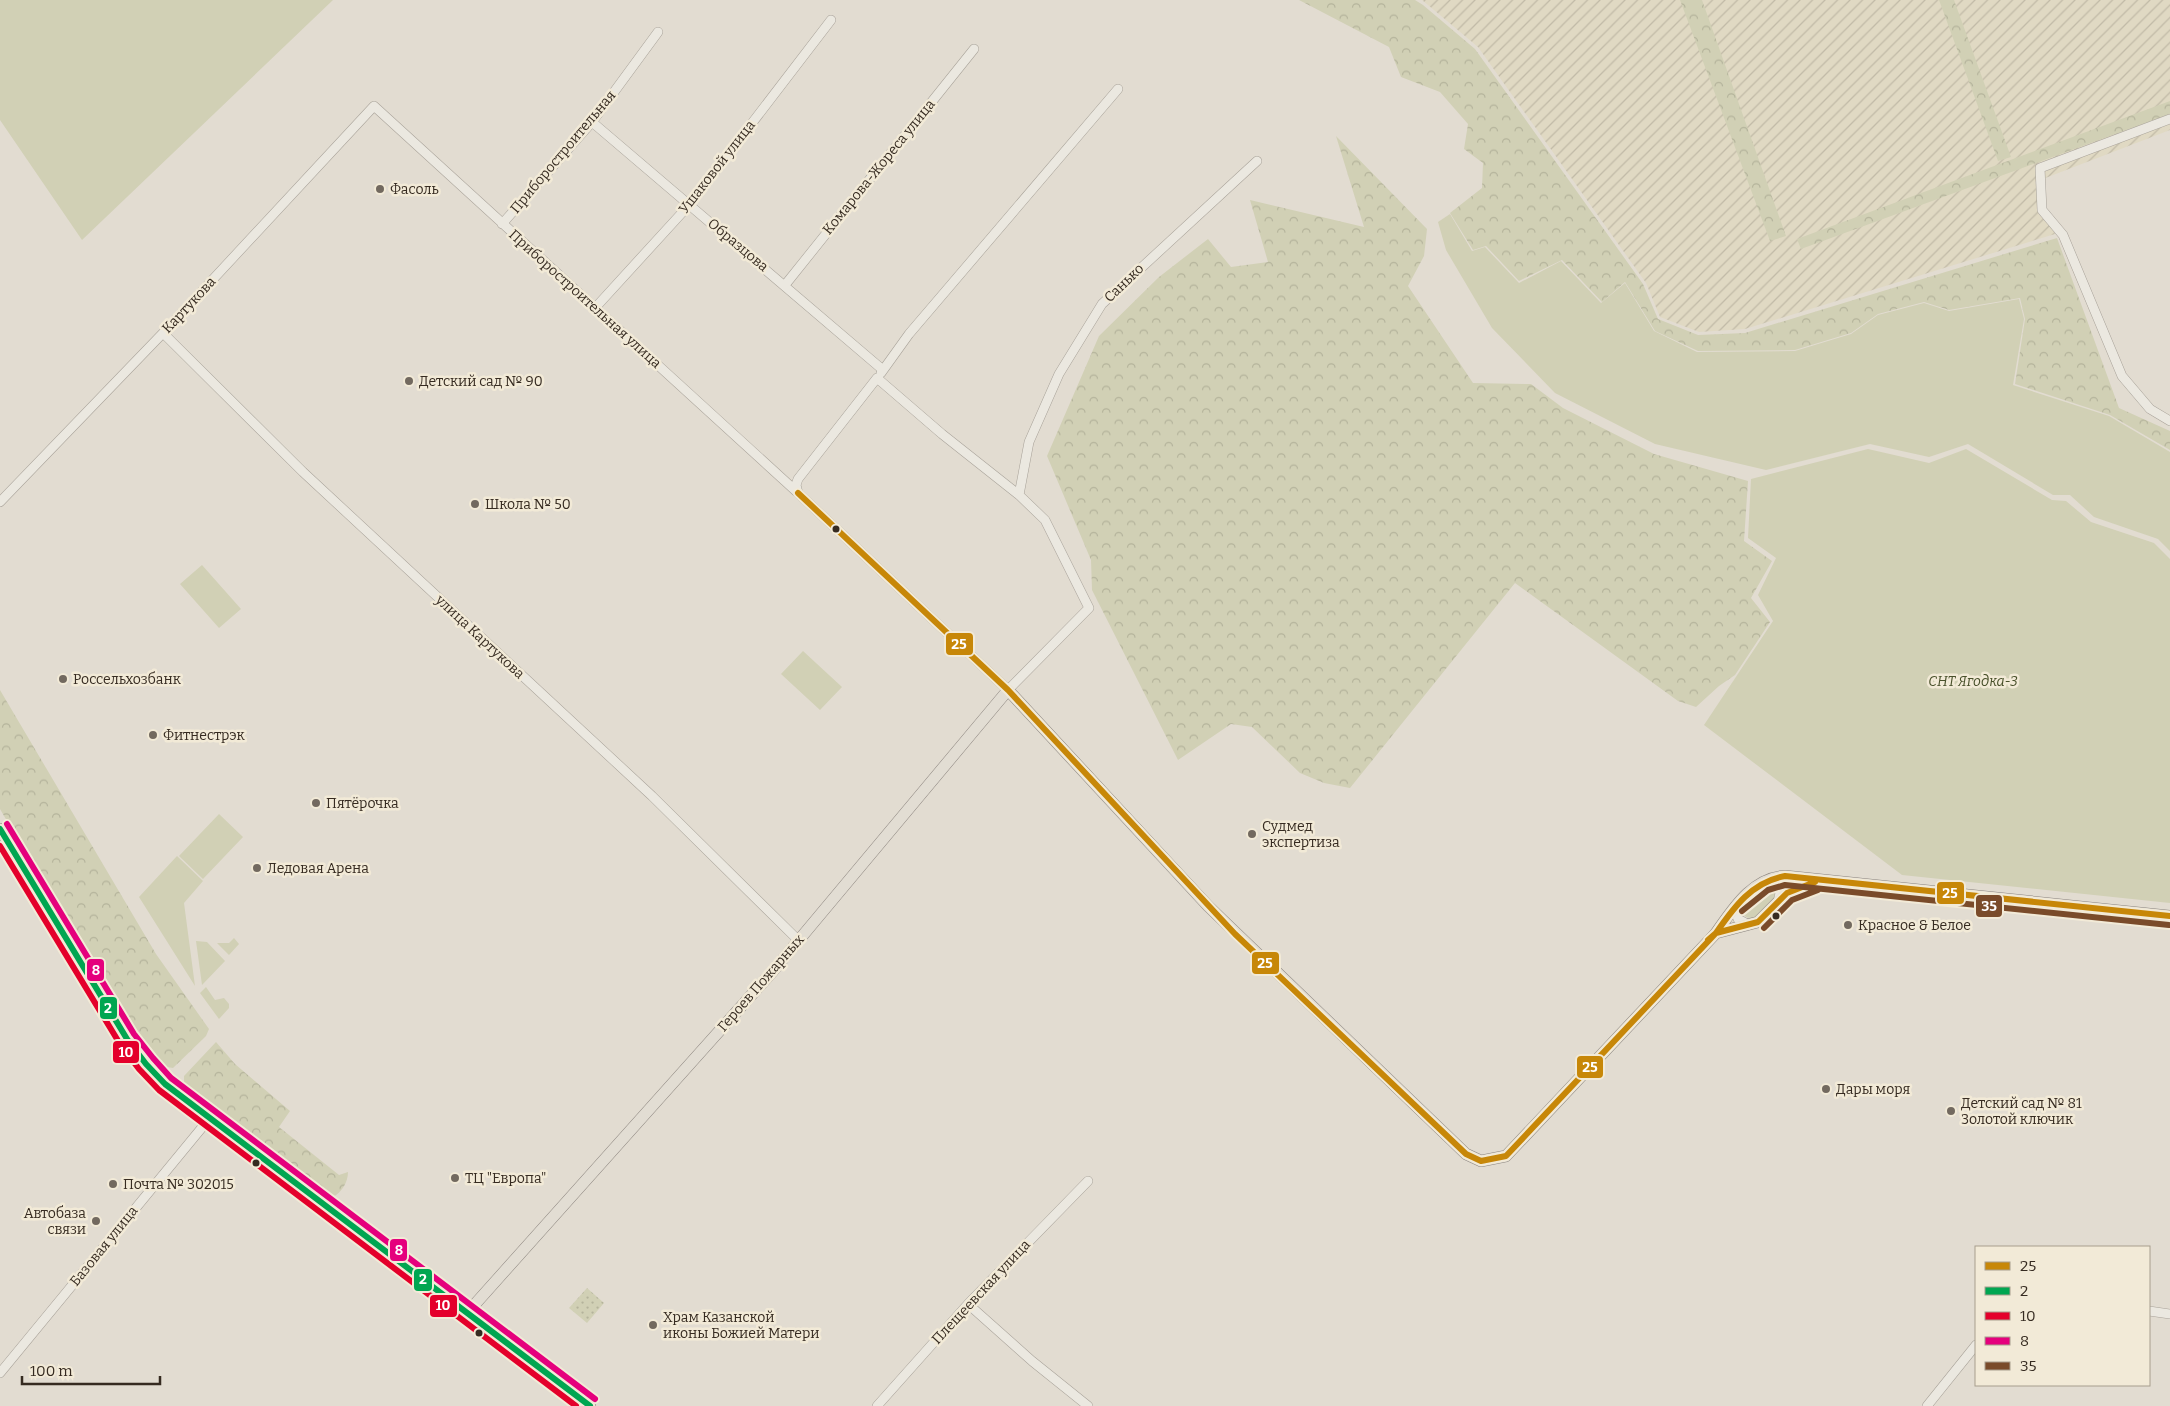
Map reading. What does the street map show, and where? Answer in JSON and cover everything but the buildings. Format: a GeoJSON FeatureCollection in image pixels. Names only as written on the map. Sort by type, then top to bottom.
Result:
{"type":"FeatureCollection","features":[{"type":"Feature","properties":{"kind":"main road","name":"Героев Пожарных"},"geometry":{"type":"LineString","coordinates":[[468,1312],[582,1186],[798,940],[1008,690]]}},
{"type":"Feature","properties":{"kind":"main road","name":"Приборостроительная улица"},"geometry":{"type":"LineString","coordinates":[[1008,690],[1235,934],[1466,1154],[1481,1160],[1492,1160],[1506,1156],[1515,1148],[1716,933]]}},
{"type":"Feature","properties":{"kind":"main road"},"geometry":{"type":"LineString","coordinates":[[0,828],[127,1039],[166,1084],[209,1119],[468,1312],[590,1406]]}},
{"type":"Feature","properties":{"kind":"main road"},"geometry":{"type":"LineString","coordinates":[[1716,933],[1736,905],[1756,886],[1776,876],[2170,916]]}},
{"type":"Feature","properties":{"kind":"main road"},"geometry":{"type":"LineString","coordinates":[[1716,933],[1758,922],[1792,890],[1820,881]]}},
{"type":"Feature","properties":{"kind":"street","name":"Ушаковой улица"},"geometry":{"type":"LineString","coordinates":[[594,308],[690,204],[830,20]]}},
{"type":"Feature","properties":{"kind":"street","name":"Приборостроительная"},"geometry":{"type":"LineString","coordinates":[[502,224],[592,122],[658,32]]}},
{"type":"Feature","properties":{"kind":"street","name":"Комарова-Жореса улица"},"geometry":{"type":"LineString","coordinates":[[785,285],[974,49]]}},
{"type":"Feature","properties":{"kind":"street"},"geometry":{"type":"LineString","coordinates":[[798,493],[798,479],[916,327],[1118,89]]}},
{"type":"Feature","properties":{"kind":"street","name":"Приборостроительная улица"},"geometry":{"type":"LineString","coordinates":[[374,106],[798,493],[1008,690]]}},
{"type":"Feature","properties":{"kind":"street","name":"Картукова"},"geometry":{"type":"LineString","coordinates":[[0,502],[163,333],[374,106]]}},
{"type":"Feature","properties":{"kind":"street"},"geometry":{"type":"LineString","coordinates":[[2170,119],[2040,168],[2042,210],[2063,235],[2122,376],[2150,409],[2170,421]]}},
{"type":"Feature","properties":{"kind":"street","name":"Образцова"},"geometry":{"type":"LineString","coordinates":[[592,122],[883,370]]}},
{"type":"Feature","properties":{"kind":"street","name":"Санько"},"geometry":{"type":"LineString","coordinates":[[1019,495],[1029,442],[1059,374],[1102,304],[1256,160]]}},
{"type":"Feature","properties":{"kind":"street","name":"улица Картукова"},"geometry":{"type":"LineString","coordinates":[[163,333],[304,472],[652,796],[798,940]]}},
{"type":"Feature","properties":{"kind":"street"},"geometry":{"type":"LineString","coordinates":[[877,378],[942,434],[1019,495],[1045,520],[1089,608],[1008,690]]}},
{"type":"Feature","properties":{"kind":"street"},"geometry":{"type":"LineString","coordinates":[[1764,881],[1777,886],[1780,893],[1778,902]]}},
{"type":"Feature","properties":{"kind":"street"},"geometry":{"type":"LineString","coordinates":[[1736,905],[1735,912],[1738,919],[1751,925]]}},
{"type":"Feature","properties":{"kind":"street","name":"Базовая улица"},"geometry":{"type":"LineString","coordinates":[[0,1373],[209,1119]]}},
{"type":"Feature","properties":{"kind":"street","name":"Плещеевская улица"},"geometry":{"type":"LineString","coordinates":[[877,1406],[968,1304],[1088,1181]]}},
{"type":"Feature","properties":{"kind":"street"},"geometry":{"type":"LineString","coordinates":[[968,1304],[1032,1362],[1088,1406]]}},
{"type":"Feature","properties":{"kind":"street"},"geometry":{"type":"LineString","coordinates":[[2150,1312],[2170,1314]]}},
{"type":"Feature","properties":{"kind":"street"},"geometry":{"type":"LineString","coordinates":[[1927,1406],[1975,1347]]}},
{"type":"Feature","properties":{"kind":"shaded area"},"geometry":{"type":"Polygon","coordinates":[[[1422,0],[2170,0],[2170,130],[2035,182],[2055,234],[1745,329],[1699,332],[1660,317],[1646,283],[1478,47],[1422,0]]]}},
{"type":"Feature","properties":{"kind":"green space"},"geometry":{"type":"Polygon","coordinates":[[[0,0],[333,0],[82,240],[0,120],[0,0]]]}},
{"type":"Feature","properties":{"kind":"green space"},"geometry":{"type":"Polygon","coordinates":[[[1299,0],[1415,0],[1423,5],[1475,49],[1643,284],[1658,319],[1698,335],[1745,333],[2057,238],[2119,408],[2170,431],[2170,450],[2110,415],[2015,384],[2025,319],[2020,298],[1949,310],[1924,302],[1878,314],[1851,333],[1795,350],[1698,351],[1655,331],[1625,282],[1602,302],[1562,260],[1519,281],[1486,246],[1473,250],[1450,213],[1482,188],[1483,163],[1464,149],[1468,124],[1440,92],[1401,77],[1389,47],[1299,0]]]}},
{"type":"Feature","properties":{"kind":"green space"},"geometry":{"type":"Polygon","coordinates":[[[1680,0],[1702,0],[1786,236],[1770,241],[1680,0]]]}},
{"type":"Feature","properties":{"kind":"green space"},"geometry":{"type":"Polygon","coordinates":[[[1939,0],[1954,0],[2011,157],[1998,161],[1939,0]]]}},
{"type":"Feature","properties":{"kind":"green space"},"geometry":{"type":"Polygon","coordinates":[[[2170,101],[2170,114],[1801,249],[1797,239],[2170,101]]]}},
{"type":"Feature","properties":{"kind":"green space"},"geometry":{"type":"Polygon","coordinates":[[[1336,136],[1427,229],[1424,256],[1408,286],[1473,383],[1531,384],[1563,408],[1654,454],[1748,481],[1744,541],[1772,561],[1751,598],[1770,622],[1735,675],[1719,686],[1696,707],[1678,701],[1515,583],[1350,788],[1324,783],[1300,773],[1252,727],[1231,724],[1178,760],[1092,590],[1091,560],[1047,456],[1099,336],[1159,277],[1208,239],[1231,267],[1268,262],[1250,200],[1364,227],[1336,136]]]}},
{"type":"Feature","properties":{"kind":"green space"},"geometry":{"type":"Polygon","coordinates":[[[1450,214],[1472,251],[1485,247],[1519,283],[1561,261],[1601,303],[1625,283],[1654,331],[1697,352],[1795,351],[1851,334],[1878,315],[1924,303],[1949,311],[2019,299],[2024,319],[2013,385],[2109,416],[2170,452],[2170,551],[2158,539],[2094,517],[2070,495],[2053,495],[1968,444],[1929,457],[1870,444],[1766,470],[1655,444],[1555,393],[1492,328],[1446,250],[1438,222],[1450,214]]]}},
{"type":"Feature","properties":{"kind":"green space","name":"СНТ Ягодка-3"},"geometry":{"type":"Polygon","coordinates":[[[1868,449],[1929,463],[1966,449],[2052,500],[2066,501],[2091,522],[2154,543],[2170,559],[2170,903],[1902,875],[1704,725],[1773,621],[1758,595],[1776,558],[1748,538],[1751,479],[1868,449]]]}},
{"type":"Feature","properties":{"kind":"green space"},"geometry":{"type":"Polygon","coordinates":[[[202,565],[241,609],[219,628],[180,584],[202,565]]]}},
{"type":"Feature","properties":{"kind":"green space"},"geometry":{"type":"Polygon","coordinates":[[[803,651],[842,687],[820,710],[781,674],[803,651]]]}},
{"type":"Feature","properties":{"kind":"green space"},"geometry":{"type":"Polygon","coordinates":[[[0,690],[156,954],[209,1029],[206,1036],[173,1068],[161,1066],[128,1029],[0,809],[0,690]]]}},
{"type":"Feature","properties":{"kind":"green space"},"geometry":{"type":"Polygon","coordinates":[[[219,814],[243,837],[203,879],[179,856],[219,814]]]}},
{"type":"Feature","properties":{"kind":"green space"},"geometry":{"type":"Polygon","coordinates":[[[177,856],[203,881],[184,903],[195,986],[139,897],[177,856]]]}},
{"type":"Feature","properties":{"kind":"green space"},"geometry":{"type":"Polygon","coordinates":[[[1768,886],[1775,892],[1776,896],[1758,917],[1750,918],[1745,916],[1742,912],[1747,900],[1759,890],[1768,886]]]}},
{"type":"Feature","properties":{"kind":"green space"},"geometry":{"type":"Polygon","coordinates":[[[234,938],[239,944],[229,955],[217,943],[229,943],[234,938]]]}},
{"type":"Feature","properties":{"kind":"green space"},"geometry":{"type":"Polygon","coordinates":[[[196,941],[207,942],[225,961],[202,985],[196,941]]]}},
{"type":"Feature","properties":{"kind":"green space"},"geometry":{"type":"Polygon","coordinates":[[[206,987],[215,1000],[224,998],[229,1004],[229,1008],[219,1019],[200,993],[206,987]]]}},
{"type":"Feature","properties":{"kind":"green space"},"geometry":{"type":"Polygon","coordinates":[[[216,1042],[235,1064],[290,1111],[279,1127],[339,1175],[348,1172],[346,1183],[336,1195],[333,1197],[184,1084],[184,1076],[216,1042]]]}},
{"type":"Feature","properties":{"kind":"green space"},"geometry":{"type":"Polygon","coordinates":[[[587,1288],[604,1303],[587,1323],[569,1308],[587,1288]]]}},
{"type":"Feature","properties":{"kind":"transit line","name":"25"},"geometry":{"type":"LineString","coordinates":[[798,493],[1008,690],[1235,934],[1466,1154],[1481,1161],[1506,1156],[1716,933],[1737,905],[1753,890],[1773,879],[1785,876],[2170,916]]}},
{"type":"Feature","properties":{"kind":"transit line","name":"8"},"geometry":{"type":"LineString","coordinates":[[7,824],[134,1034],[171,1078],[595,1399]]}},
{"type":"Feature","properties":{"kind":"transit line","name":"2"},"geometry":{"type":"LineString","coordinates":[[0,829],[127,1039],[146,1064],[165,1084],[590,1406]]}},
{"type":"Feature","properties":{"kind":"transit line","name":"10"},"geometry":{"type":"LineString","coordinates":[[0,846],[120,1044],[139,1069],[159,1090],[576,1406]]}},
{"type":"Feature","properties":{"kind":"transit line","name":"25"},"geometry":{"type":"LineString","coordinates":[[1708,940],[1716,933],[1758,922],[1787,893],[1815,882]]}},
{"type":"Feature","properties":{"kind":"transit line","name":"35"},"geometry":{"type":"LineString","coordinates":[[1742,911],[1768,890],[1785,885],[2169,925]]}},
{"type":"Feature","properties":{"kind":"transit line","name":"35"},"geometry":{"type":"LineString","coordinates":[[1764,928],[1792,900],[1818,890]]}},
{"type":"Feature","properties":{"kind":"place","name":"Фасоль"},"geometry":{"type":"Point","coordinates":[380,189]}},
{"type":"Feature","properties":{"kind":"place","name":"Детский сад № 90"},"geometry":{"type":"Point","coordinates":[409,381]}},
{"type":"Feature","properties":{"kind":"place","name":"Школа № 50"},"geometry":{"type":"Point","coordinates":[475,504]}},
{"type":"Feature","properties":{"kind":"place","name":"Россельхозбанк"},"geometry":{"type":"Point","coordinates":[63,679]}},
{"type":"Feature","properties":{"kind":"place","name":"Фитнестрэк"},"geometry":{"type":"Point","coordinates":[153,735]}},
{"type":"Feature","properties":{"kind":"place","name":"Пятёрочка"},"geometry":{"type":"Point","coordinates":[316,803]}},
{"type":"Feature","properties":{"kind":"place","name":"Судмед экспертиза"},"geometry":{"type":"Point","coordinates":[1252,834]}},
{"type":"Feature","properties":{"kind":"place","name":"Ледовая Арена"},"geometry":{"type":"Point","coordinates":[257,868]}},
{"type":"Feature","properties":{"kind":"place","name":"Красное & Белое"},"geometry":{"type":"Point","coordinates":[1848,925]}},
{"type":"Feature","properties":{"kind":"place","name":"Дары моря"},"geometry":{"type":"Point","coordinates":[1826,1089]}},
{"type":"Feature","properties":{"kind":"place","name":"Детский сад № 81 Золотой ключик"},"geometry":{"type":"Point","coordinates":[1951,1111]}},
{"type":"Feature","properties":{"kind":"place","name":"ТЦ \"Европа\""},"geometry":{"type":"Point","coordinates":[455,1178]}},
{"type":"Feature","properties":{"kind":"place","name":"Почта № 302015"},"geometry":{"type":"Point","coordinates":[113,1184]}},
{"type":"Feature","properties":{"kind":"place","name":"Автобаза связи"},"geometry":{"type":"Point","coordinates":[96,1221]}},
{"type":"Feature","properties":{"kind":"place","name":"Храм Казанской иконы Божией Матери"},"geometry":{"type":"Point","coordinates":[653,1325]}}]}
